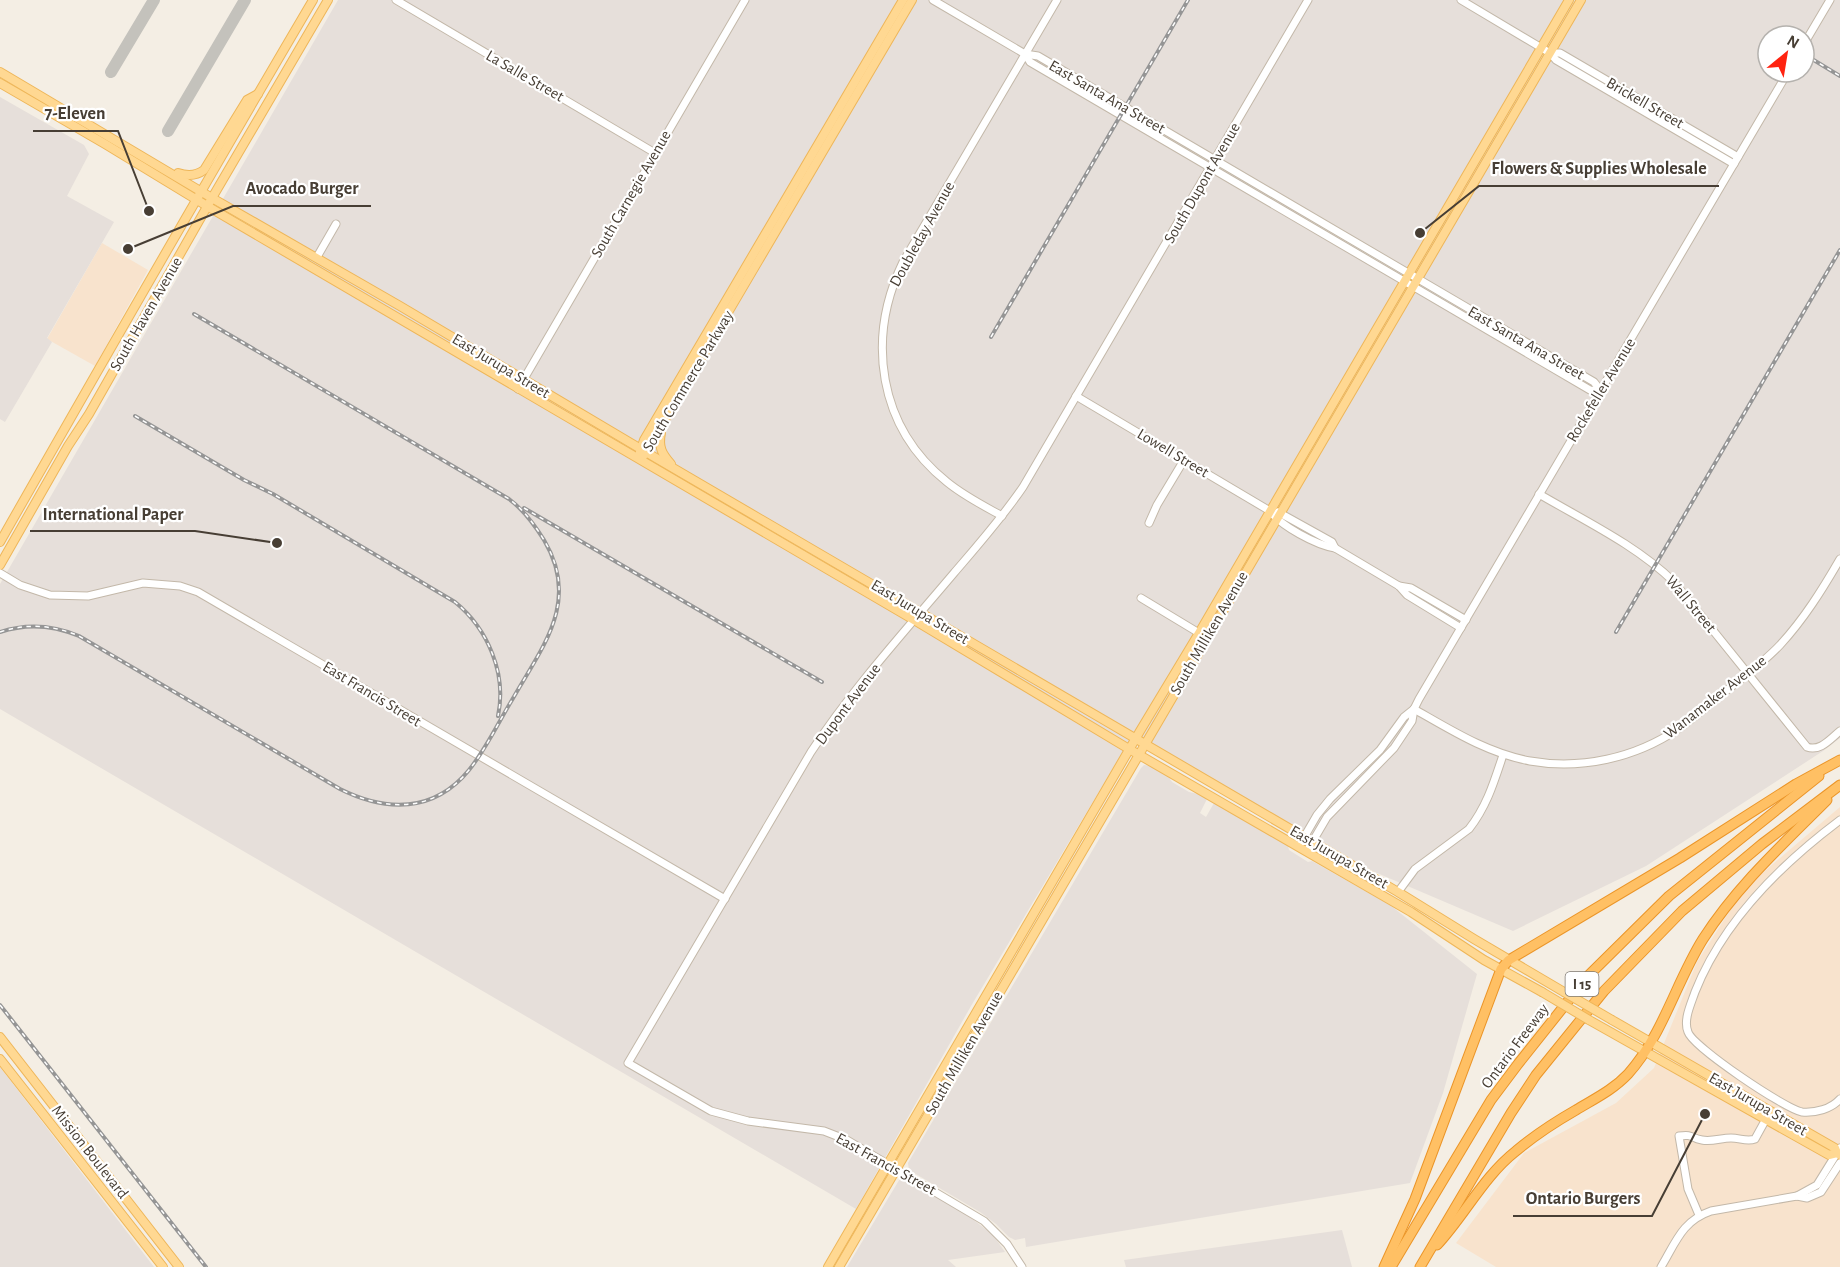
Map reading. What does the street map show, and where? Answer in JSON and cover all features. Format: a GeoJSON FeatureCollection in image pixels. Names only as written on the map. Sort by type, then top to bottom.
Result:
{"type":"FeatureCollection","features":[{"type":"Feature","properties":{"kind":"highway"},"geometry":{"type":"LineString","coordinates":[[1384,1267],[1415,1199],[1502,969],[1509,960],[1680,858],[1796,784],[1840,760]]}},
{"type":"Feature","properties":{"kind":"highway","name":"Ontario Freeway"},"geometry":{"type":"LineString","coordinates":[[1391,1267],[1491,1100],[1588,976],[1669,896],[1840,760]]}},
{"type":"Feature","properties":{"kind":"highway"},"geometry":{"type":"LineString","coordinates":[[1422,1264],[1488,1178],[1514,1152],[1548,1127],[1616,1086],[1651,1043],[1693,955],[1724,908],[1750,878],[1840,786]]}},
{"type":"Feature","properties":{"kind":"highway","name":"I 15"},"geometry":{"type":"LineString","coordinates":[[1422,1264],[1536,1075],[1604,990],[1682,911],[1762,844],[1840,786]]}},
{"type":"Feature","properties":{"kind":"main road","name":"South Haven Avenue"},"geometry":{"type":"LineString","coordinates":[[0,542],[313,0]]}},
{"type":"Feature","properties":{"kind":"main road","name":"South Haven Avenue"},"geometry":{"type":"LineString","coordinates":[[0,565],[328,0]]}},
{"type":"Feature","properties":{"kind":"main road","name":"South Commerce Parkway"},"geometry":{"type":"LineString","coordinates":[[642,453],[903,0]]}},
{"type":"Feature","properties":{"kind":"main road","name":"South Commerce Parkway"},"geometry":{"type":"LineString","coordinates":[[642,453],[663,424],[912,0]]}},
{"type":"Feature","properties":{"kind":"main road","name":"South Milliken Avenue"},"geometry":{"type":"LineString","coordinates":[[839,1267],[1279,516],[1569,0]]}},
{"type":"Feature","properties":{"kind":"main road","name":"South Milliken Avenue"},"geometry":{"type":"LineString","coordinates":[[828,1267],[1270,511],[1581,0]]}},
{"type":"Feature","properties":{"kind":"main road","name":"East Jurupa Street"},"geometry":{"type":"LineString","coordinates":[[0,72],[524,379],[642,453],[914,620],[1130,749],[1411,912],[1484,960],[1831,1156],[1839,1155],[1835,1148],[1825,1142],[1548,983],[1398,892],[921,612],[675,469],[642,453],[518,389],[0,83]]}},
{"type":"Feature","properties":{"kind":"main road"},"geometry":{"type":"LineString","coordinates":[[163,167],[188,176],[204,170],[247,100],[258,94]]}},
{"type":"Feature","properties":{"kind":"main road"},"geometry":{"type":"LineString","coordinates":[[70,113],[103,139],[108,146],[113,145],[140,158],[149,159]]}},
{"type":"Feature","properties":{"kind":"main road"},"geometry":{"type":"LineString","coordinates":[[348,288],[359,290],[392,309],[400,306]]}},
{"type":"Feature","properties":{"kind":"main road"},"geometry":{"type":"LineString","coordinates":[[415,328],[418,324],[424,325],[453,342],[463,343]]}},
{"type":"Feature","properties":{"kind":"main road"},"geometry":{"type":"LineString","coordinates":[[663,424],[659,445],[662,455],[675,469]]}},
{"type":"Feature","properties":{"kind":"main road","name":"Mission Boulevard"},"geometry":{"type":"LineString","coordinates":[[0,1037],[179,1267]]}},
{"type":"Feature","properties":{"kind":"main road","name":"Mission Boulevard"},"geometry":{"type":"LineString","coordinates":[[0,1059],[163,1267]]}},
{"type":"Feature","properties":{"kind":"street","name":"La Salle Street"},"geometry":{"type":"LineString","coordinates":[[396,0],[656,153]]}},
{"type":"Feature","properties":{"kind":"street","name":"South Carnegie Avenue"},"geometry":{"type":"LineString","coordinates":[[518,389],[746,0]]}},
{"type":"Feature","properties":{"kind":"street","name":"East Santa Ana Street"},"geometry":{"type":"LineString","coordinates":[[933,0],[1025,54],[1038,56],[1215,160],[1590,390],[1600,391]]}},
{"type":"Feature","properties":{"kind":"street","name":"Doubleday Avenue"},"geometry":{"type":"LineString","coordinates":[[1002,516],[947,482],[921,456],[909,440],[900,424],[887,389],[883,370],[882,333],[888,297],[903,262],[1057,0]]}},
{"type":"Feature","properties":{"kind":"street","name":"South Dupont Avenue"},"geometry":{"type":"LineString","coordinates":[[1094,365],[1308,0]]}},
{"type":"Feature","properties":{"kind":"street","name":"Brickell Street"},"geometry":{"type":"LineString","coordinates":[[1461,0],[1550,53],[1564,65],[1736,161]]}},
{"type":"Feature","properties":{"kind":"street"},"geometry":{"type":"LineString","coordinates":[[1816,24],[1830,0]]}},
{"type":"Feature","properties":{"kind":"street","name":"East Santa Ana Street"},"geometry":{"type":"LineString","coordinates":[[1025,54],[1030,62],[1211,168],[1411,280]]}},
{"type":"Feature","properties":{"kind":"street","name":"Rockefeller Avenue"},"geometry":{"type":"LineString","coordinates":[[1303,848],[1338,804],[1385,759],[1412,721],[1414,709],[1781,84]]}},
{"type":"Feature","properties":{"kind":"street"},"geometry":{"type":"LineString","coordinates":[[317,257],[336,224]]}},
{"type":"Feature","properties":{"kind":"street","name":"Dupont Avenue"},"geometry":{"type":"LineString","coordinates":[[628,1063],[811,752],[834,717],[1002,516],[1028,479],[1094,365]]}},
{"type":"Feature","properties":{"kind":"street","name":"Lowell Street"},"geometry":{"type":"LineString","coordinates":[[1076,396],[1279,516],[1324,546],[1335,548],[1399,586],[1407,596],[1461,628]]}},
{"type":"Feature","properties":{"kind":"street"},"geometry":{"type":"LineString","coordinates":[[1149,523],[1184,460]]}},
{"type":"Feature","properties":{"kind":"street","name":"Wall Street"},"geometry":{"type":"LineString","coordinates":[[1539,494],[1632,549],[1664,572],[1804,743],[1813,749],[1821,747],[1840,731]]}},
{"type":"Feature","properties":{"kind":"street","name":"Wanamaker Avenue"},"geometry":{"type":"LineString","coordinates":[[1414,709],[1467,740],[1503,755],[1562,764],[1596,762],[1623,755],[1655,742],[1679,728],[1779,646],[1821,592],[1840,559]]}},
{"type":"Feature","properties":{"kind":"street","name":"East Francis Street"},"geometry":{"type":"LineString","coordinates":[[0,573],[20,585],[50,595],[88,596],[142,583],[180,586],[198,592],[725,899]]}},
{"type":"Feature","properties":{"kind":"street","name":"Lowell Street"},"geometry":{"type":"LineString","coordinates":[[1399,586],[1411,588],[1466,620]]}},
{"type":"Feature","properties":{"kind":"street"},"geometry":{"type":"LineString","coordinates":[[1141,598],[1199,633]]}},
{"type":"Feature","properties":{"kind":"street"},"geometry":{"type":"LineString","coordinates":[[1398,892],[1415,869],[1469,829],[1487,801],[1503,755]]}},
{"type":"Feature","properties":{"kind":"street"},"geometry":{"type":"LineString","coordinates":[[1840,820],[1784,866],[1739,916],[1704,973],[1686,1024],[1692,1040],[1699,1046],[1743,1078],[1791,1107],[1803,1112],[1819,1110],[1834,1105],[1840,1099]]}},
{"type":"Feature","properties":{"kind":"street","name":"East Francis Street"},"geometry":{"type":"LineString","coordinates":[[628,1063],[711,1111],[748,1121],[824,1131],[847,1140],[984,1221],[1007,1244],[1022,1267]]}},
{"type":"Feature","properties":{"kind":"street"},"geometry":{"type":"LineString","coordinates":[[1699,1215],[1688,1189],[1679,1136],[1690,1134],[1701,1140],[1716,1141],[1733,1138],[1750,1141],[1755,1139],[1766,1119]]}},
{"type":"Feature","properties":{"kind":"street"},"geometry":{"type":"LineString","coordinates":[[1661,1267],[1687,1224],[1699,1215],[1797,1196],[1817,1185],[1839,1155]]}},
{"type":"Feature","properties":{"kind":"shaded area"},"geometry":{"type":"Polygon","coordinates":[[[338,0],[1840,0],[1840,738],[1646,866],[1513,931],[1370,870],[1134,733],[971,1006],[856,1209],[0,709],[0,584],[338,0]]]}},
{"type":"Feature","properties":{"kind":"shaded area"},"geometry":{"type":"Polygon","coordinates":[[[0,97],[84,145],[89,154],[67,196],[114,222],[47,338],[52,342],[5,422],[0,419],[0,97]]]}},
{"type":"Feature","properties":{"kind":"shaded area"},"geometry":{"type":"Polygon","coordinates":[[[102,243],[148,270],[95,366],[47,339],[102,243]]]}},
{"type":"Feature","properties":{"kind":"shaded area"},"geometry":{"type":"Polygon","coordinates":[[[1144,765],[1152,766],[1168,776],[1172,782],[1207,799],[1200,813],[1206,817],[1214,803],[1288,846],[1289,850],[1308,862],[1312,861],[1390,905],[1477,974],[1443,1093],[1410,1183],[1026,1247],[1025,1238],[1015,1240],[1009,1237],[980,1212],[909,1170],[908,1163],[1144,765]]]}},
{"type":"Feature","properties":{"kind":"shaded area"},"geometry":{"type":"Polygon","coordinates":[[[1840,807],[1840,1267],[1496,1267],[1456,1243],[1524,1153],[1616,1103],[1654,1068],[1697,962],[1738,898],[1753,881],[1840,807]]]}},
{"type":"Feature","properties":{"kind":"shaded area"},"geometry":{"type":"Polygon","coordinates":[[[0,1067],[154,1267],[0,1267],[0,1067]]]}},
{"type":"Feature","properties":{"kind":"shaded area"},"geometry":{"type":"Polygon","coordinates":[[[901,1177],[966,1214],[993,1235],[1005,1252],[948,1260],[956,1267],[847,1267],[901,1177]]]}},
{"type":"Feature","properties":{"kind":"shaded area"},"geometry":{"type":"Polygon","coordinates":[[[1342,1230],[1352,1267],[1126,1267],[1124,1260],[1342,1230]]]}},
{"type":"Feature","properties":{"kind":"taxiway"},"geometry":{"type":"LineString","coordinates":[[111,72],[154,0]]}},
{"type":"Feature","properties":{"kind":"taxiway"},"geometry":{"type":"LineString","coordinates":[[168,131],[245,0]]}},
{"type":"Feature","properties":{"kind":"railway"},"geometry":{"type":"LineString","coordinates":[[991,337],[1188,0]]}},
{"type":"Feature","properties":{"kind":"railway"},"geometry":{"type":"LineString","coordinates":[[1816,61],[1840,76]]}},
{"type":"Feature","properties":{"kind":"railway"},"geometry":{"type":"LineString","coordinates":[[1616,632],[1840,250]]}},
{"type":"Feature","properties":{"kind":"railway"},"geometry":{"type":"LineString","coordinates":[[0,632],[20,627],[40,626],[59,629],[79,636],[340,789],[375,802],[409,804],[425,801],[441,794],[469,770],[486,745],[545,642],[558,604],[559,584],[554,563],[536,528],[509,499],[194,314]]}},
{"type":"Feature","properties":{"kind":"railway"},"geometry":{"type":"LineString","coordinates":[[135,416],[244,480],[273,494],[455,602],[477,625],[492,653],[500,684],[498,716]]}},
{"type":"Feature","properties":{"kind":"railway"},"geometry":{"type":"LineString","coordinates":[[524,508],[822,682]]}},
{"type":"Feature","properties":{"kind":"railway"},"geometry":{"type":"LineString","coordinates":[[0,1005],[206,1267]]}},
{"type":"Feature","properties":{"kind":"place","name":"7-Eleven"},"geometry":{"type":"Point","coordinates":[149,211]}},
{"type":"Feature","properties":{"kind":"place","name":"Flowers & Supplies Wholesale"},"geometry":{"type":"Point","coordinates":[1420,233]}},
{"type":"Feature","properties":{"kind":"place","name":"Avocado Burger"},"geometry":{"type":"Point","coordinates":[128,249]}},
{"type":"Feature","properties":{"kind":"place","name":"International Paper"},"geometry":{"type":"Point","coordinates":[277,543]}},
{"type":"Feature","properties":{"kind":"place","name":"Ontario Burgers"},"geometry":{"type":"Point","coordinates":[1705,1114]}}]}
